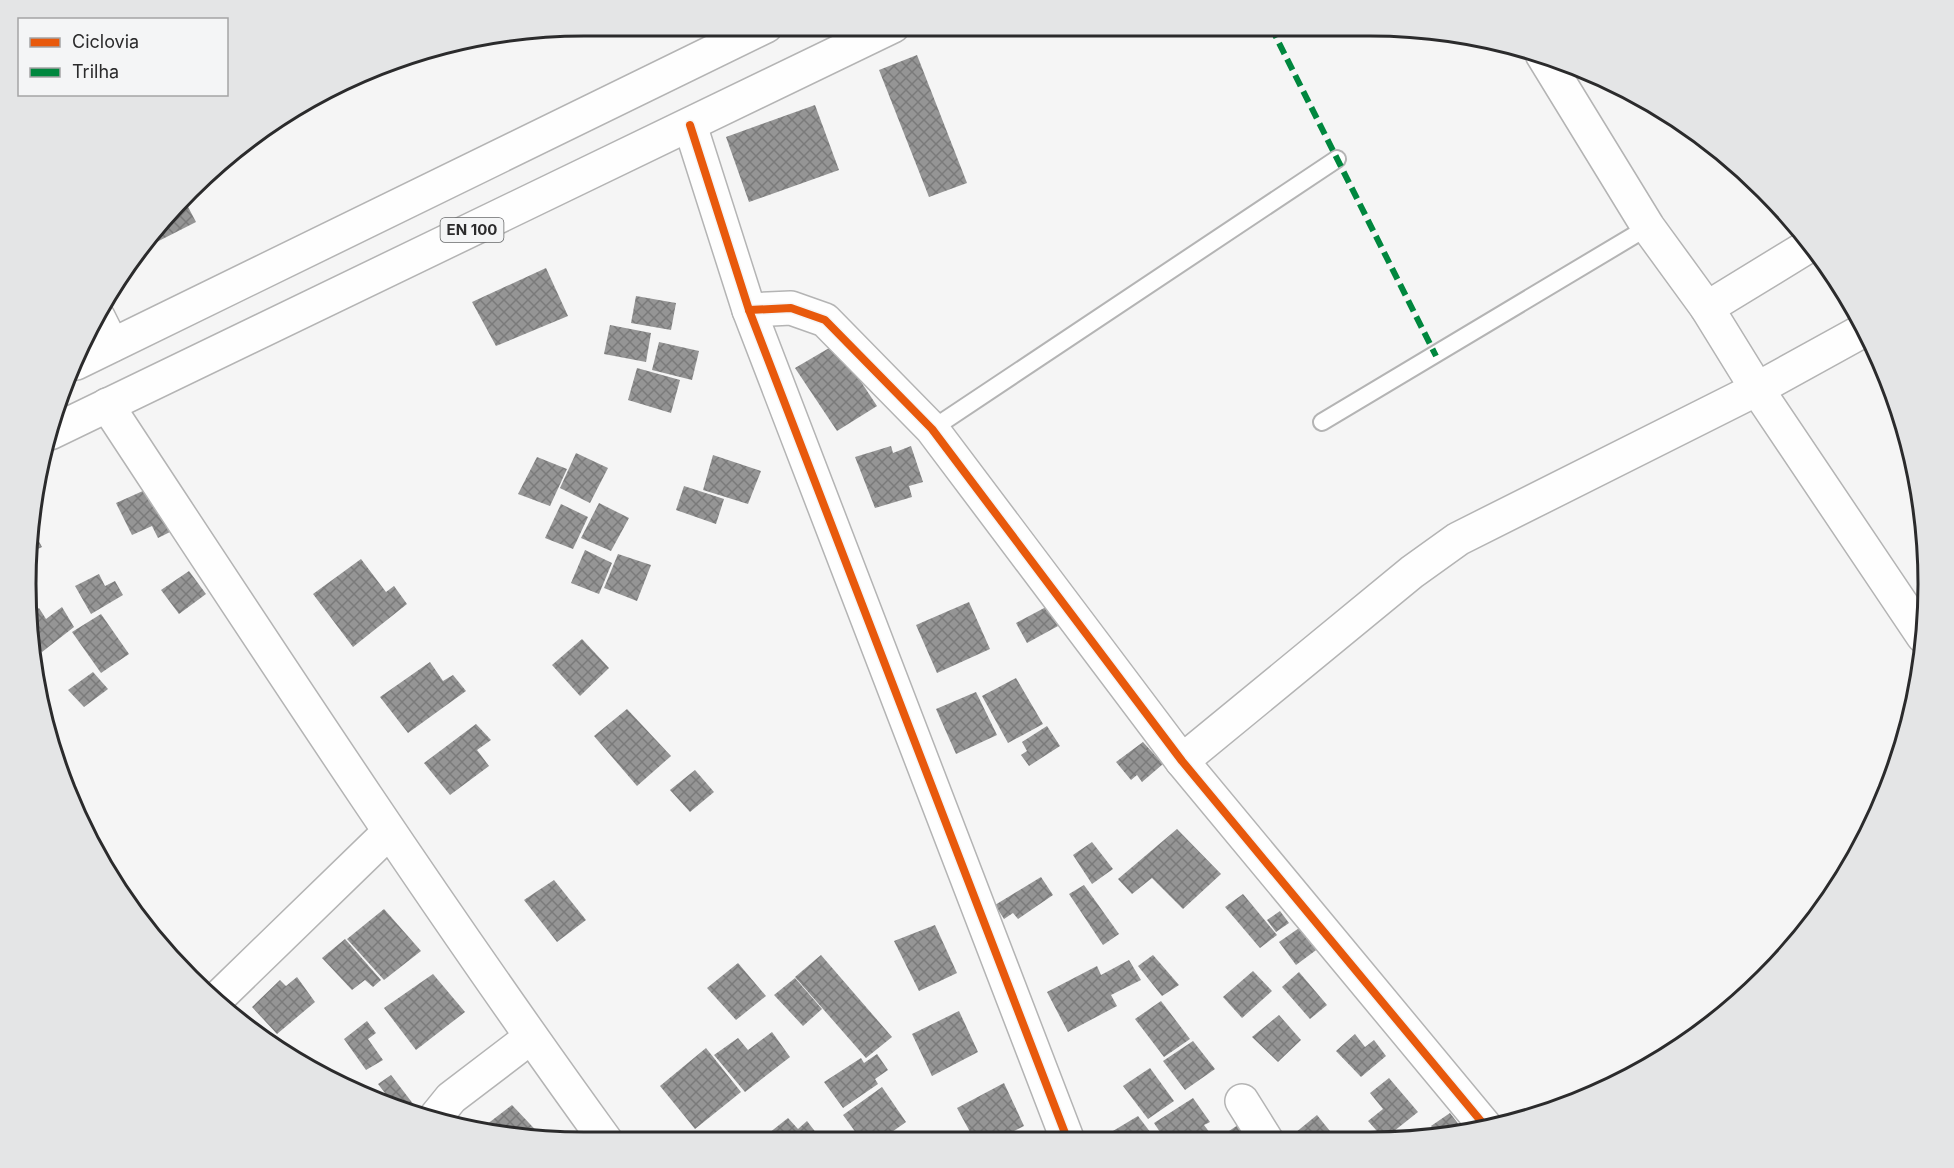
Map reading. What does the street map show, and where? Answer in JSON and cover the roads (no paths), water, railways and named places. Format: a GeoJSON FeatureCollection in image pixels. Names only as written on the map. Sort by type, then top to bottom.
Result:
{"type":"FeatureCollection","features":[{"type":"Feature","properties":{"kind":"street"},"geometry":{"type":"LineString","coordinates":[[91,347],[105,331],[735,36]]}},
{"type":"Feature","properties":{"kind":"street","name":"EN 100"},"geometry":{"type":"LineString","coordinates":[[59,429],[872,36]]}},
{"type":"Feature","properties":{"kind":"street"},"geometry":{"type":"LineString","coordinates":[[1550,66],[1648,227],[1707,308],[1757,389],[1916,626]]}},
{"type":"Feature","properties":{"kind":"street"},"geometry":{"type":"LineString","coordinates":[[690,125],[749,310],[1065,1132]]}},
{"type":"Feature","properties":{"kind":"street"},"geometry":{"type":"LineString","coordinates":[[1707,308],[1804,249]]}},
{"type":"Feature","properties":{"kind":"street"},"geometry":{"type":"LineString","coordinates":[[749,310],[791,308],[825,320],[932,429],[1182,761],[1480,1120]]}},
{"type":"Feature","properties":{"kind":"street"},"geometry":{"type":"LineString","coordinates":[[1182,761],[1412,572],[1458,539],[1757,389],[1857,334]]}},
{"type":"Feature","properties":{"kind":"street"},"geometry":{"type":"LineString","coordinates":[[107,405],[390,832],[600,1132]]}},
{"type":"Feature","properties":{"kind":"street"},"geometry":{"type":"LineString","coordinates":[[222,995],[390,832]]}},
{"type":"Feature","properties":{"kind":"street"},"geometry":{"type":"LineString","coordinates":[[439,1112],[451,1098],[531,1036]]}},
{"type":"Feature","properties":{"kind":"street"},"geometry":{"type":"LineString","coordinates":[[1242,1101],[1261,1132]]}},
{"type":"Feature","properties":{"kind":"lane"},"geometry":{"type":"LineString","coordinates":[[932,429],[1337,159]]}},
{"type":"Feature","properties":{"kind":"lane"},"geometry":{"type":"LineString","coordinates":[[1322,422],[1648,227]]}}]}
